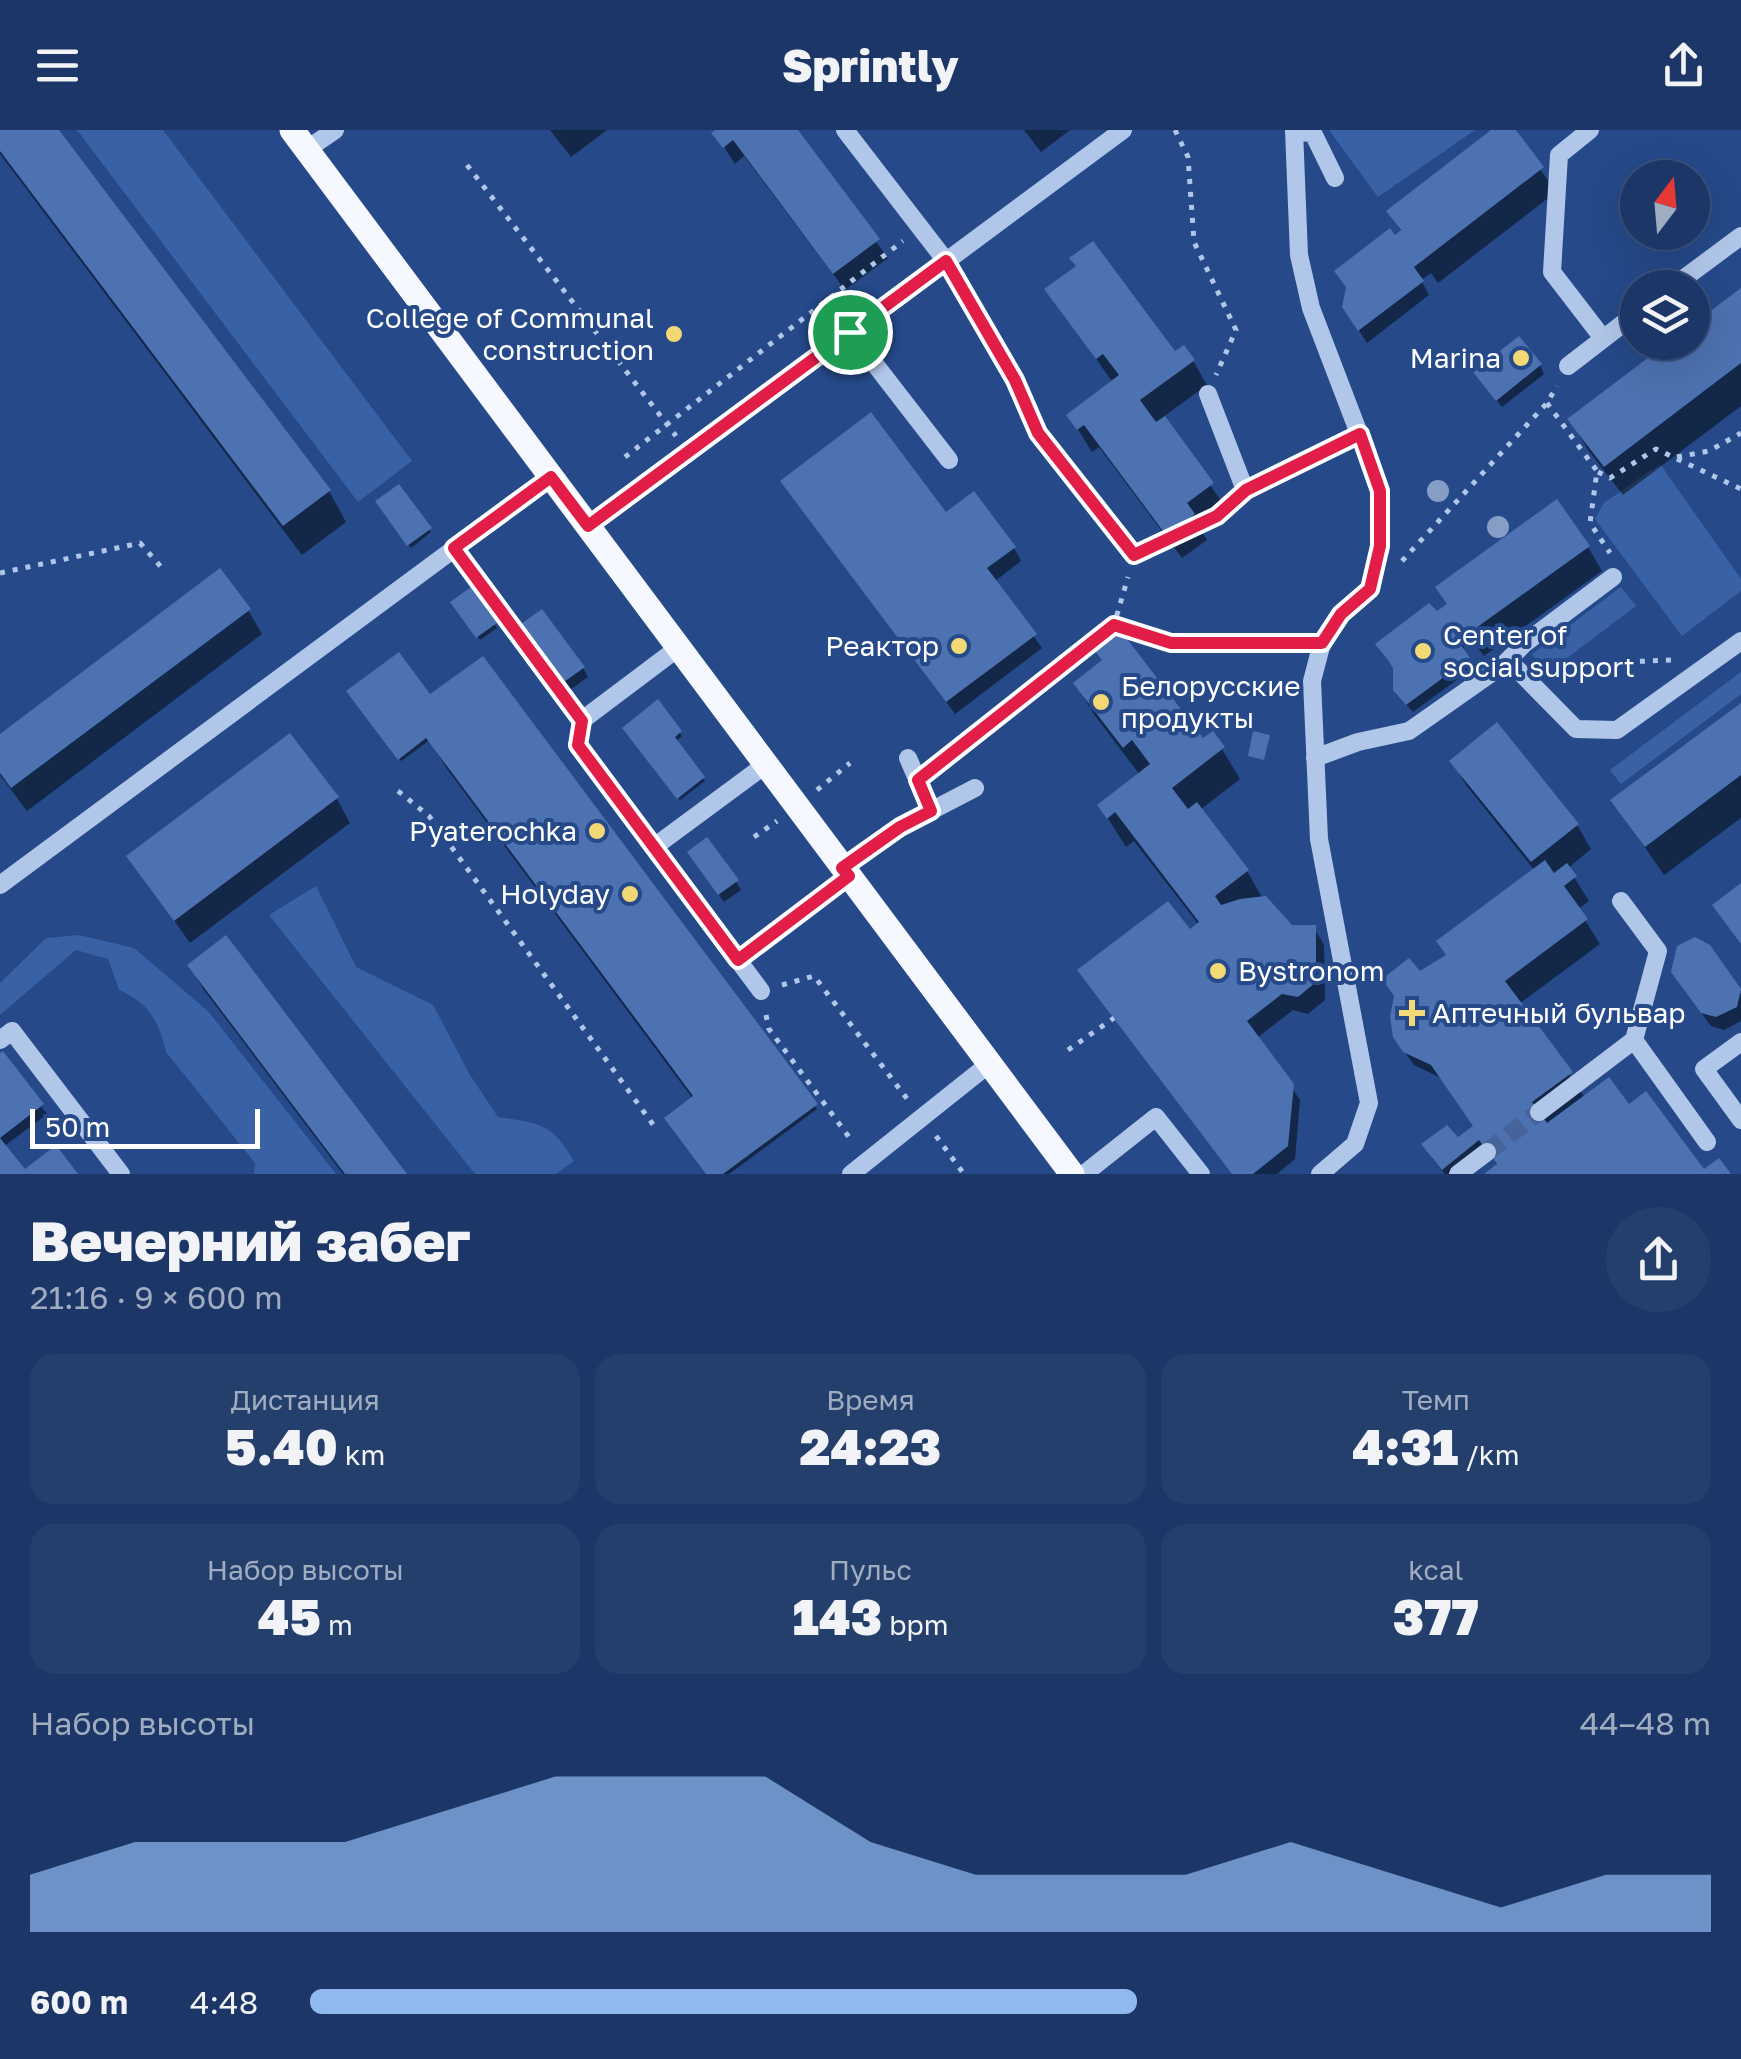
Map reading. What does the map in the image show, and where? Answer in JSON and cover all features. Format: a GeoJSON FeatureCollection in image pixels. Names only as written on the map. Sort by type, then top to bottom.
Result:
{"type":"FeatureCollection","features":[{"type":"Feature","properties":{"kind":"main road"},"geometry":{"type":"LineString","coordinates":[[299,140],[1072,1174]]}},
{"type":"Feature","properties":{"kind":"street"},"geometry":{"type":"LineString","coordinates":[[299,140],[335,130]]}},
{"type":"Feature","properties":{"kind":"street"},"geometry":{"type":"LineString","coordinates":[[845,130],[946,261],[1015,380],[1038,433],[1134,555],[1217,516],[1246,490],[1360,434]]}},
{"type":"Feature","properties":{"kind":"street"},"geometry":{"type":"LineString","coordinates":[[588,526],[1123,130]]}},
{"type":"Feature","properties":{"kind":"street"},"geometry":{"type":"LineString","coordinates":[[1590,130],[1559,154],[1552,272],[1602,337]]}},
{"type":"Feature","properties":{"kind":"street"},"geometry":{"type":"LineString","coordinates":[[1320,1174],[1355,1144],[1369,1104],[1319,839],[1312,680],[1322,643],[1341,614],[1370,589],[1380,546],[1380,491],[1310,308],[1299,255],[1294,131],[1313,134],[1335,178]]}},
{"type":"Feature","properties":{"kind":"street"},"geometry":{"type":"LineString","coordinates":[[1695,270],[1741,236]]}},
{"type":"Feature","properties":{"kind":"street"},"geometry":{"type":"LineString","coordinates":[[1568,366],[1620,324]]}},
{"type":"Feature","properties":{"kind":"street"},"geometry":{"type":"LineString","coordinates":[[850,332],[950,460]]}},
{"type":"Feature","properties":{"kind":"street"},"geometry":{"type":"LineString","coordinates":[[1208,394],[1246,490]]}},
{"type":"Feature","properties":{"kind":"street"},"geometry":{"type":"LineString","coordinates":[[0,884],[551,477]]}},
{"type":"Feature","properties":{"kind":"street"},"geometry":{"type":"LineString","coordinates":[[454,548],[582,721]]}},
{"type":"Feature","properties":{"kind":"street"},"geometry":{"type":"LineString","coordinates":[[1316,758],[1358,742],[1409,731],[1509,667],[1526,642],[1613,576]]}},
{"type":"Feature","properties":{"kind":"street"},"geometry":{"type":"LineString","coordinates":[[1509,667],[1576,729],[1617,730],[1741,641]]}},
{"type":"Feature","properties":{"kind":"street"},"geometry":{"type":"LineString","coordinates":[[678,648],[582,721],[578,745],[761,991]]}},
{"type":"Feature","properties":{"kind":"street"},"geometry":{"type":"LineString","coordinates":[[908,758],[931,811]]}},
{"type":"Feature","properties":{"kind":"street"},"geometry":{"type":"LineString","coordinates":[[654,848],[766,765]]}},
{"type":"Feature","properties":{"kind":"street"},"geometry":{"type":"LineString","coordinates":[[738,960],[900,827],[975,788]]}},
{"type":"Feature","properties":{"kind":"street"},"geometry":{"type":"LineString","coordinates":[[1539,1112],[1634,1040],[1658,950],[1621,901]]}},
{"type":"Feature","properties":{"kind":"street"},"geometry":{"type":"LineString","coordinates":[[0,1040],[12,1031],[121,1174]]}},
{"type":"Feature","properties":{"kind":"street"},"geometry":{"type":"LineString","coordinates":[[1634,1040],[1707,1142]]}},
{"type":"Feature","properties":{"kind":"street"},"geometry":{"type":"LineString","coordinates":[[1741,1042],[1704,1069],[1741,1120]]}},
{"type":"Feature","properties":{"kind":"street"},"geometry":{"type":"LineString","coordinates":[[851,1174],[990,1064]]}},
{"type":"Feature","properties":{"kind":"street"},"geometry":{"type":"LineString","coordinates":[[1084,1174],[1156,1117],[1201,1174]]}},
{"type":"Feature","properties":{"kind":"street"},"geometry":{"type":"LineString","coordinates":[[1458,1174],[1488,1152]]}},
{"type":"Feature","properties":{"kind":"path"},"geometry":{"type":"LineString","coordinates":[[1174,130],[1188,158],[1194,242],[1236,330],[1208,394]]}},
{"type":"Feature","properties":{"kind":"path"},"geometry":{"type":"LineString","coordinates":[[467,165],[669,428]]}},
{"type":"Feature","properties":{"kind":"path"},"geometry":{"type":"LineString","coordinates":[[625,457],[669,428],[920,228]]}},
{"type":"Feature","properties":{"kind":"path"},"geometry":{"type":"LineString","coordinates":[[1370,589],[1414,550],[1546,403],[1568,366]]}},
{"type":"Feature","properties":{"kind":"path"},"geometry":{"type":"LineString","coordinates":[[1546,403],[1597,471],[1610,478],[1656,448],[1741,488]]}},
{"type":"Feature","properties":{"kind":"path"},"geometry":{"type":"LineString","coordinates":[[1674,458],[1709,451],[1741,432]]}},
{"type":"Feature","properties":{"kind":"path"},"geometry":{"type":"LineString","coordinates":[[1597,471],[1590,523],[1611,554],[1597,564]]}},
{"type":"Feature","properties":{"kind":"path"},"geometry":{"type":"LineString","coordinates":[[0,573],[140,543],[162,568]]}},
{"type":"Feature","properties":{"kind":"path"},"geometry":{"type":"LineString","coordinates":[[918,780],[1114,625],[1134,555]]}},
{"type":"Feature","properties":{"kind":"path"},"geometry":{"type":"LineString","coordinates":[[1114,625],[1171,643],[1322,643]]}},
{"type":"Feature","properties":{"kind":"path"},"geometry":{"type":"LineString","coordinates":[[1509,667],[1718,658]]}},
{"type":"Feature","properties":{"kind":"path"},"geometry":{"type":"LineString","coordinates":[[822,786],[850,763]]}},
{"type":"Feature","properties":{"kind":"path"},"geometry":{"type":"LineString","coordinates":[[398,790],[429,816],[656,1130]]}},
{"type":"Feature","properties":{"kind":"path"},"geometry":{"type":"LineString","coordinates":[[754,837],[770,825]]}},
{"type":"Feature","properties":{"kind":"path"},"geometry":{"type":"LineString","coordinates":[[867,1162],[769,1028],[761,991],[814,976],[964,1174]]}},
{"type":"Feature","properties":{"kind":"path"},"geometry":{"type":"LineString","coordinates":[[1068,1050],[1114,1018]]}},
{"type":"Feature","properties":{"kind":"shaded area"},"geometry":{"type":"Polygon","coordinates":[[[77,130],[163,130],[412,461],[358,502],[77,130]]]}},
{"type":"Feature","properties":{"kind":"shaded area"},"geometry":{"type":"Polygon","coordinates":[[[1329,130],[1475,130],[1378,197],[1329,130]]]}},
{"type":"Feature","properties":{"kind":"shaded area"},"geometry":{"type":"Polygon","coordinates":[[[1660,464],[1741,579],[1741,591],[1682,636],[1595,519],[1604,503],[1660,464]]]}},
{"type":"Feature","properties":{"kind":"shaded area"},"geometry":{"type":"Polygon","coordinates":[[[1621,587],[1636,606],[1546,674],[1532,654],[1621,587]]]}},
{"type":"Feature","properties":{"kind":"shaded area"},"geometry":{"type":"Polygon","coordinates":[[[1741,672],[1741,694],[1621,784],[1610,770],[1741,672]]]}},
{"type":"Feature","properties":{"kind":"shaded area"},"geometry":{"type":"Polygon","coordinates":[[[316,886],[356,967],[433,1005],[470,1075],[498,1117],[543,1127],[559,1139],[574,1161],[556,1174],[475,1174],[269,915],[316,886]]]}},
{"type":"Feature","properties":{"kind":"shaded area"},"geometry":{"type":"Polygon","coordinates":[[[79,935],[134,948],[208,1011],[336,1174],[254,1174],[255,1163],[166,1052],[151,1014],[119,990],[108,959],[76,950],[0,1015],[0,983],[46,938],[79,935]]]}},
{"type":"Feature","properties":{"kind":"building"},"geometry":{"type":"Polygon","coordinates":[[[0,130],[59,130],[331,490],[283,526],[0,151],[0,130]]]}},
{"type":"Feature","properties":{"kind":"building"},"geometry":{"type":"Polygon","coordinates":[[[798,130],[880,239],[833,274],[733,140],[723,148],[711,133],[798,130]]]}},
{"type":"Feature","properties":{"kind":"building"},"geometry":{"type":"Polygon","coordinates":[[[1491,130],[1516,130],[1544,167],[1414,267],[1424,281],[1358,331],[1342,307],[1346,287],[1334,271],[1390,228],[1395,235],[1401,230],[1386,211],[1491,130]]]}},
{"type":"Feature","properties":{"kind":"building"},"geometry":{"type":"Polygon","coordinates":[[[1093,241],[1175,351],[1184,345],[1195,360],[1140,400],[1156,422],[1165,416],[1214,483],[1187,503],[1195,514],[1166,535],[1084,425],[1077,430],[1066,415],[1119,375],[1103,354],[1096,359],[1044,289],[1076,266],[1069,258],[1093,241]]]}},
{"type":"Feature","properties":{"kind":"building"},"geometry":{"type":"Polygon","coordinates":[[[1741,288],[1741,363],[1604,467],[1567,419],[1645,360],[1710,360],[1710,311],[1741,288]]]}},
{"type":"Feature","properties":{"kind":"building"},"geometry":{"type":"Polygon","coordinates":[[[1519,336],[1542,364],[1496,401],[1473,372],[1519,336]]]}},
{"type":"Feature","properties":{"kind":"building"},"geometry":{"type":"Polygon","coordinates":[[[871,412],[946,512],[974,491],[1016,547],[987,568],[1037,634],[946,702],[780,481],[871,412]]]}},
{"type":"Feature","properties":{"kind":"building"},"geometry":{"type":"Polygon","coordinates":[[[399,484],[432,528],[407,546],[375,501],[399,484]]]}},
{"type":"Feature","properties":{"kind":"building"},"geometry":{"type":"Polygon","coordinates":[[[1557,499],[1590,546],[1458,641],[1470,658],[1406,705],[1393,690],[1393,668],[1375,644],[1429,603],[1437,611],[1447,604],[1435,587],[1557,499]]]}},
{"type":"Feature","properties":{"kind":"building"},"geometry":{"type":"Polygon","coordinates":[[[220,568],[251,609],[11,788],[0,773],[0,734],[220,568]]]}},
{"type":"Feature","properties":{"kind":"building"},"geometry":{"type":"Polygon","coordinates":[[[471,587],[497,623],[476,638],[450,602],[471,587]]]}},
{"type":"Feature","properties":{"kind":"building"},"geometry":{"type":"Polygon","coordinates":[[[542,609],[585,667],[564,682],[521,624],[542,609]]]}},
{"type":"Feature","properties":{"kind":"building"},"geometry":{"type":"Polygon","coordinates":[[[1121,631],[1203,738],[1213,731],[1225,747],[1172,788],[1188,809],[1197,802],[1249,870],[1215,896],[1221,905],[1266,896],[1292,925],[1316,925],[1316,982],[1298,997],[1282,994],[1247,1021],[1294,1084],[1288,1146],[1253,1174],[1232,1174],[1077,970],[1168,901],[1190,929],[1199,922],[1115,812],[1107,819],[1097,805],[1150,764],[1132,740],[1123,748],[1073,683],[1102,660],[1095,651],[1121,631]]]}},
{"type":"Feature","properties":{"kind":"building"},"geometry":{"type":"Polygon","coordinates":[[[399,652],[430,694],[483,656],[818,1104],[723,1174],[706,1174],[664,1118],[693,1096],[659,1050],[426,738],[398,760],[346,691],[399,652]]]}},
{"type":"Feature","properties":{"kind":"building"},"geometry":{"type":"Polygon","coordinates":[[[658,699],[682,731],[675,737],[705,777],[677,799],[622,728],[658,699]]]}},
{"type":"Feature","properties":{"kind":"building"},"geometry":{"type":"Polygon","coordinates":[[[1741,703],[1741,775],[1645,847],[1610,800],[1741,703]]]}},
{"type":"Feature","properties":{"kind":"building"},"geometry":{"type":"Polygon","coordinates":[[[1497,722],[1579,824],[1531,862],[1449,761],[1497,722]]]}},
{"type":"Feature","properties":{"kind":"building"},"geometry":{"type":"Polygon","coordinates":[[[1253,731],[1270,735],[1264,760],[1248,756],[1253,731]]]}},
{"type":"Feature","properties":{"kind":"building"},"geometry":{"type":"Polygon","coordinates":[[[290,733],[339,797],[174,921],[126,856],[290,733]]]}},
{"type":"Feature","properties":{"kind":"building"},"geometry":{"type":"Polygon","coordinates":[[[707,837],[739,880],[718,895],[687,852],[707,837]]]}},
{"type":"Feature","properties":{"kind":"building"},"geometry":{"type":"Polygon","coordinates":[[[1545,860],[1554,873],[1567,863],[1577,876],[1564,886],[1588,919],[1505,981],[1573,1072],[1532,1102],[1547,1123],[1609,1077],[1629,1104],[1646,1091],[1704,1169],[1719,1158],[1731,1174],[1484,1174],[1497,1164],[1479,1140],[1442,1170],[1421,1144],[1447,1125],[1458,1137],[1473,1126],[1431,1065],[1403,1052],[1393,1037],[1390,1017],[1394,996],[1382,979],[1409,958],[1420,971],[1446,955],[1436,941],[1545,860]]]}},
{"type":"Feature","properties":{"kind":"building"},"geometry":{"type":"Polygon","coordinates":[[[1741,883],[1741,944],[1712,905],[1741,883]]]}},
{"type":"Feature","properties":{"kind":"building"},"geometry":{"type":"Polygon","coordinates":[[[226,935],[407,1174],[345,1174],[187,965],[226,935]]]}},
{"type":"Feature","properties":{"kind":"building"},"geometry":{"type":"Polygon","coordinates":[[[1695,937],[1710,945],[1741,989],[1737,1007],[1716,1017],[1701,1013],[1671,972],[1677,946],[1695,937]]]}},
{"type":"Feature","properties":{"kind":"building"},"geometry":{"type":"Polygon","coordinates":[[[3,1051],[44,1104],[0,1138],[0,1053],[3,1051]]]}},
{"type":"Feature","properties":{"kind":"building"},"geometry":{"type":"Polygon","coordinates":[[[0,1138],[25,1169],[56,1145],[78,1174],[0,1174],[0,1138]]]}},
{"type":"Feature","properties":{"kind":"tunnel"},"geometry":{"type":"LineString","coordinates":[[1487,1152],[1539,1112]]}},
{"type":"Feature","properties":{"kind":"place","name":"College of Communal construction"},"geometry":{"type":"Point","coordinates":[674,334]}},
{"type":"Feature","properties":{"kind":"place","name":"Marina"},"geometry":{"type":"Point","coordinates":[1521,358]}},
{"type":"Feature","properties":{"kind":"place","name":"Реактор"},"geometry":{"type":"Point","coordinates":[959,646]}},
{"type":"Feature","properties":{"kind":"place","name":"Center of social support"},"geometry":{"type":"Point","coordinates":[1423,651]}},
{"type":"Feature","properties":{"kind":"place","name":"Белорусские продукты"},"geometry":{"type":"Point","coordinates":[1101,702]}},
{"type":"Feature","properties":{"kind":"place","name":"Pyaterochka"},"geometry":{"type":"Point","coordinates":[597,831]}},
{"type":"Feature","properties":{"kind":"place","name":"Holyday"},"geometry":{"type":"Point","coordinates":[630,894]}},
{"type":"Feature","properties":{"kind":"place","name":"Bystronom"},"geometry":{"type":"Point","coordinates":[1218,971]}},
{"type":"Feature","properties":{"kind":"place","name":"Аптечный бульвар"},"geometry":{"type":"Point","coordinates":[1412,1013]}},
{"type":"Feature","properties":{"kind":"route"},"geometry":{"type":"LineString","coordinates":[[946,261],[1015,380],[1038,433],[1134,555],[1217,516],[1246,490],[1360,434],[1380,491],[1380,546],[1370,589],[1341,614],[1322,643],[1171,643],[1114,625],[918,780],[931,811],[900,827],[842,868],[849,876],[738,960],[578,745],[582,721],[454,548],[551,477],[588,526],[850,332],[946,261]]}}]}
